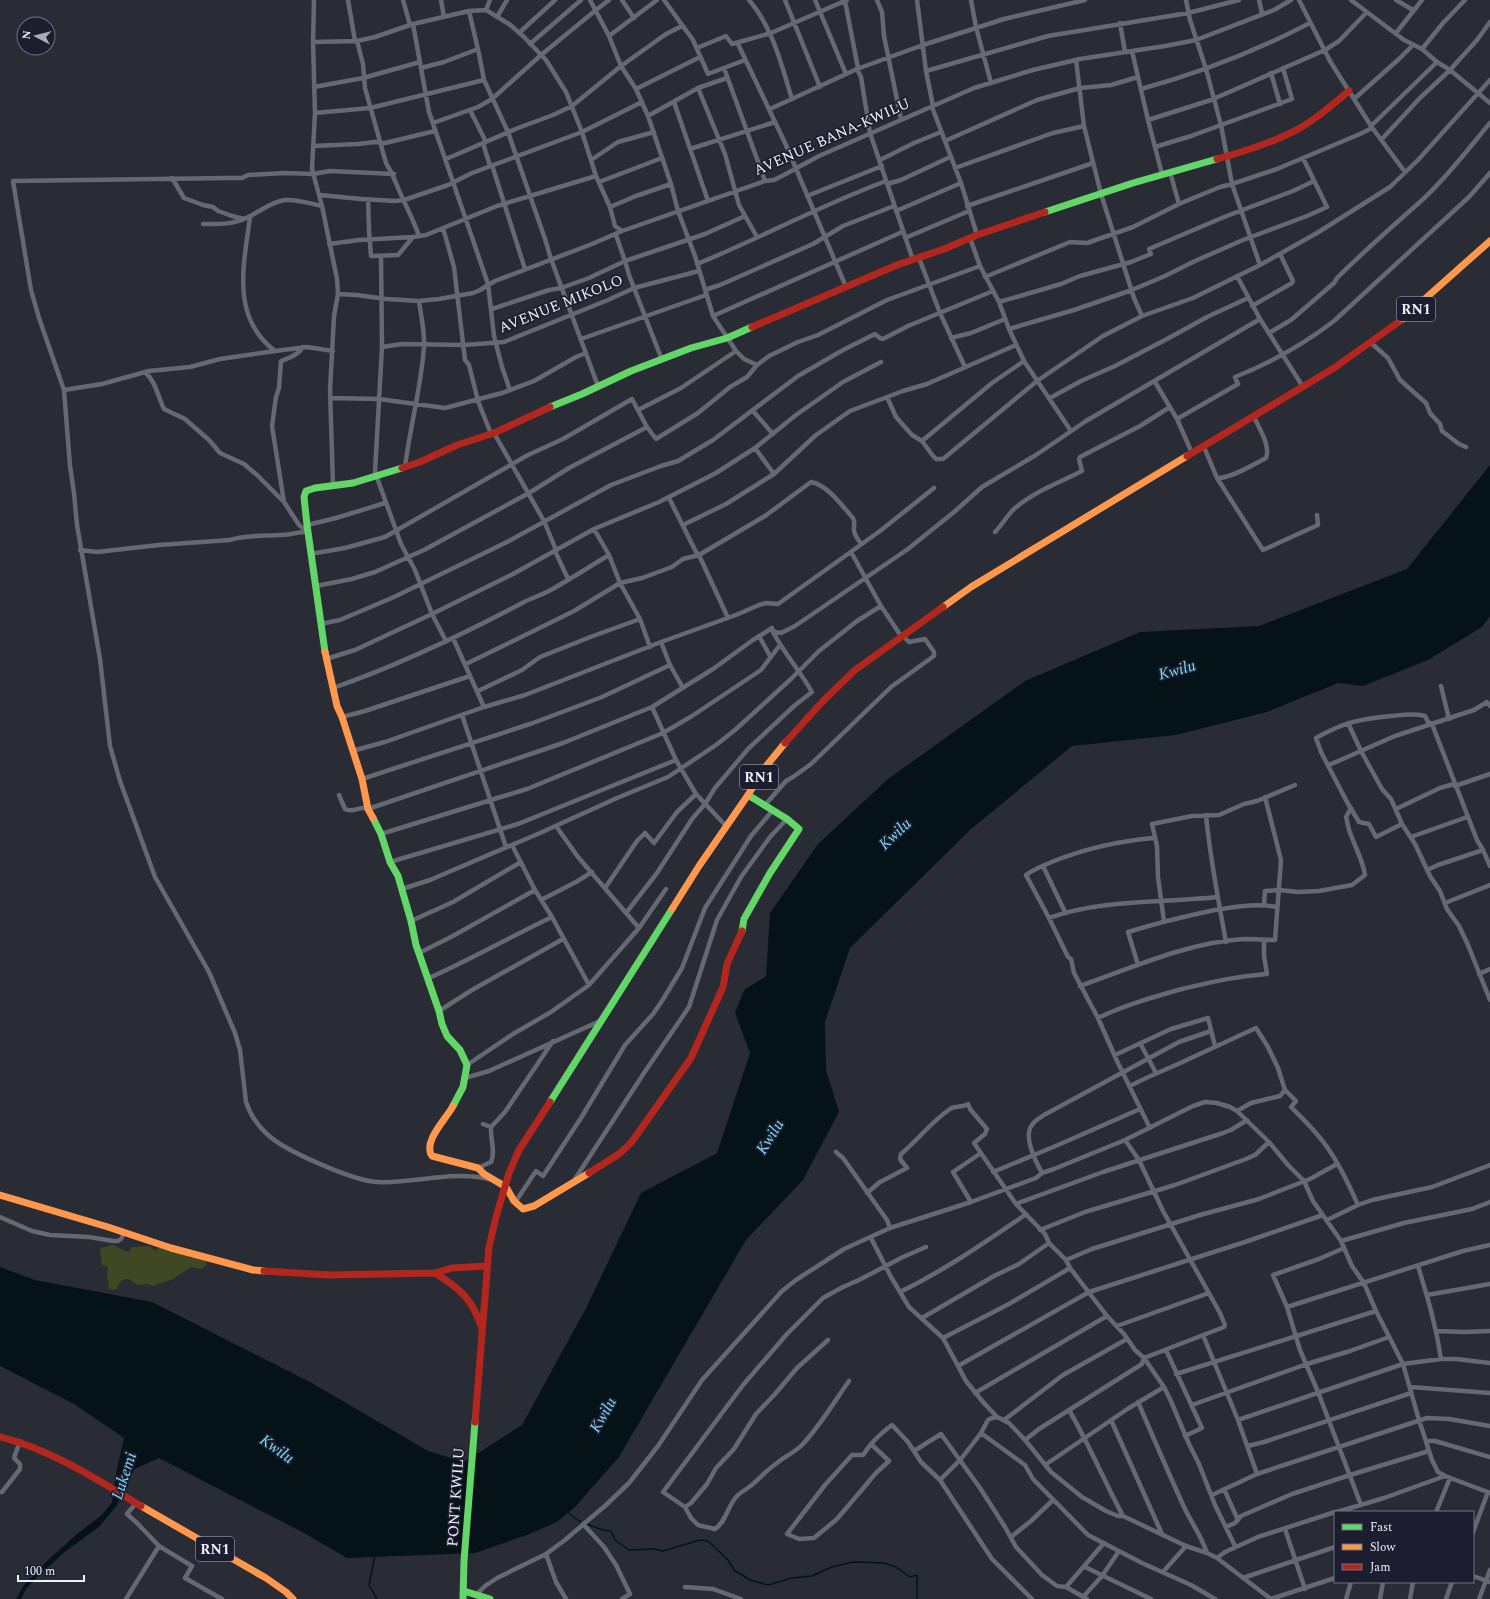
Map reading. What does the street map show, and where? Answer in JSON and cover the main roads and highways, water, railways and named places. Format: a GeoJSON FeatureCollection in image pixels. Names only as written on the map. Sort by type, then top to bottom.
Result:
{"type":"FeatureCollection","features":[{"type":"Feature","properties":{"kind":"main road"},"geometry":{"type":"LineString","coordinates":[[748,795],[787,819],[799,829],[770,873],[744,919],[741,934],[726,964],[723,988],[691,1058],[631,1142],[619,1154],[527,1209],[521,1208],[508,1193],[506,1187],[496,1182],[478,1168],[435,1158],[430,1153],[430,1144],[460,1095],[467,1065],[460,1050],[447,1036],[442,1024],[439,1011],[416,945],[411,920],[398,876],[390,862],[381,834],[368,809],[362,779],[337,706],[326,659],[320,624],[307,528],[304,497],[306,491],[315,488],[353,483],[420,462],[492,433],[631,371],[691,348],[727,338],[897,265],[944,249],[973,236],[1162,174],[1226,156],[1282,137],[1322,114],[1349,92]]}},
{"type":"Feature","properties":{"kind":"main road","name":"RN1"},"geometry":{"type":"LineString","coordinates":[[482,1332],[489,1247],[509,1173],[519,1150],[695,872],[727,827],[763,770],[792,734],[855,670],[901,636],[971,587],[1334,368],[1407,316],[1490,241]]}},
{"type":"Feature","properties":{"kind":"main road"},"geometry":{"type":"LineString","coordinates":[[0,1195],[171,1248],[253,1270],[329,1275],[435,1273],[452,1268],[487,1266]]}},
{"type":"Feature","properties":{"kind":"main road"},"geometry":{"type":"LineString","coordinates":[[435,1273],[457,1286],[468,1298],[477,1314],[482,1332]]}},
{"type":"Feature","properties":{"kind":"main road","name":"PONT KWILU"},"geometry":{"type":"LineString","coordinates":[[464,1591],[464,1561],[482,1332]]}},
{"type":"Feature","properties":{"kind":"main road","name":"RN1"},"geometry":{"type":"LineString","coordinates":[[0,1437],[20,1441],[50,1454],[91,1476],[266,1578],[286,1592],[293,1599]]}},
{"type":"Feature","properties":{"kind":"main road"},"geometry":{"type":"LineString","coordinates":[[464,1591],[490,1599]]}},
{"type":"Feature","properties":{"kind":"main road","name":"RN1"},"geometry":{"type":"LineString","coordinates":[[463,1599],[464,1591]]}},
{"type":"Feature","properties":{"kind":"water"},"geometry":{"type":"Polygon","coordinates":[[[1490,465],[1490,616],[1482,627],[1428,660],[1363,686],[1338,683],[1267,712],[1176,735],[1072,746],[971,829],[850,948],[825,1022],[826,1070],[839,1112],[803,1180],[746,1240],[619,1457],[575,1507],[557,1522],[527,1535],[475,1553],[347,1558],[304,1533],[159,1458],[135,1469],[123,1488],[118,1504],[99,1527],[66,1551],[36,1578],[26,1589],[21,1599],[16,1599],[24,1585],[48,1560],[78,1533],[102,1515],[112,1502],[124,1438],[74,1404],[0,1366],[0,1267],[35,1280],[152,1302],[312,1383],[428,1451],[464,1462],[522,1425],[586,1308],[641,1193],[717,1153],[750,1053],[735,1013],[744,990],[766,976],[770,913],[818,844],[888,779],[1025,681],[1140,632],[1259,626],[1407,569],[1490,465]]]}},
{"type":"Feature","properties":{"kind":"waterway"},"geometry":{"type":"LineString","coordinates":[[567,1512],[583,1523]]}},
{"type":"Feature","properties":{"kind":"waterway"},"geometry":{"type":"LineString","coordinates":[[587,1524],[601,1530],[611,1531],[615,1540],[629,1550],[655,1549],[663,1551],[700,1540],[708,1541],[728,1560],[734,1570],[750,1580],[768,1585],[792,1578],[812,1576],[832,1567],[853,1562],[884,1563],[896,1567],[910,1577],[917,1575],[917,1599]]}},
{"type":"Feature","properties":{"kind":"waterway"},"geometry":{"type":"LineString","coordinates":[[375,1555],[369,1585],[377,1599]]}},
{"type":"Feature","properties":{"kind":"water label","name":"Kwilu"},"geometry":{"type":"Point","coordinates":[1177,670]}},
{"type":"Feature","properties":{"kind":"water label","name":"Kwilu"},"geometry":{"type":"Point","coordinates":[895,834]}},
{"type":"Feature","properties":{"kind":"water label","name":"Kwilu"},"geometry":{"type":"Point","coordinates":[770,1137]}},
{"type":"Feature","properties":{"kind":"water label","name":"Kwilu"},"geometry":{"type":"Point","coordinates":[603,1415]}},
{"type":"Feature","properties":{"kind":"water label","name":"Kwilu"},"geometry":{"type":"Point","coordinates":[277,1449]}},
{"type":"Feature","properties":{"kind":"water label","name":"Lukemi"},"geometry":{"type":"Point","coordinates":[124,1476]}}]}
